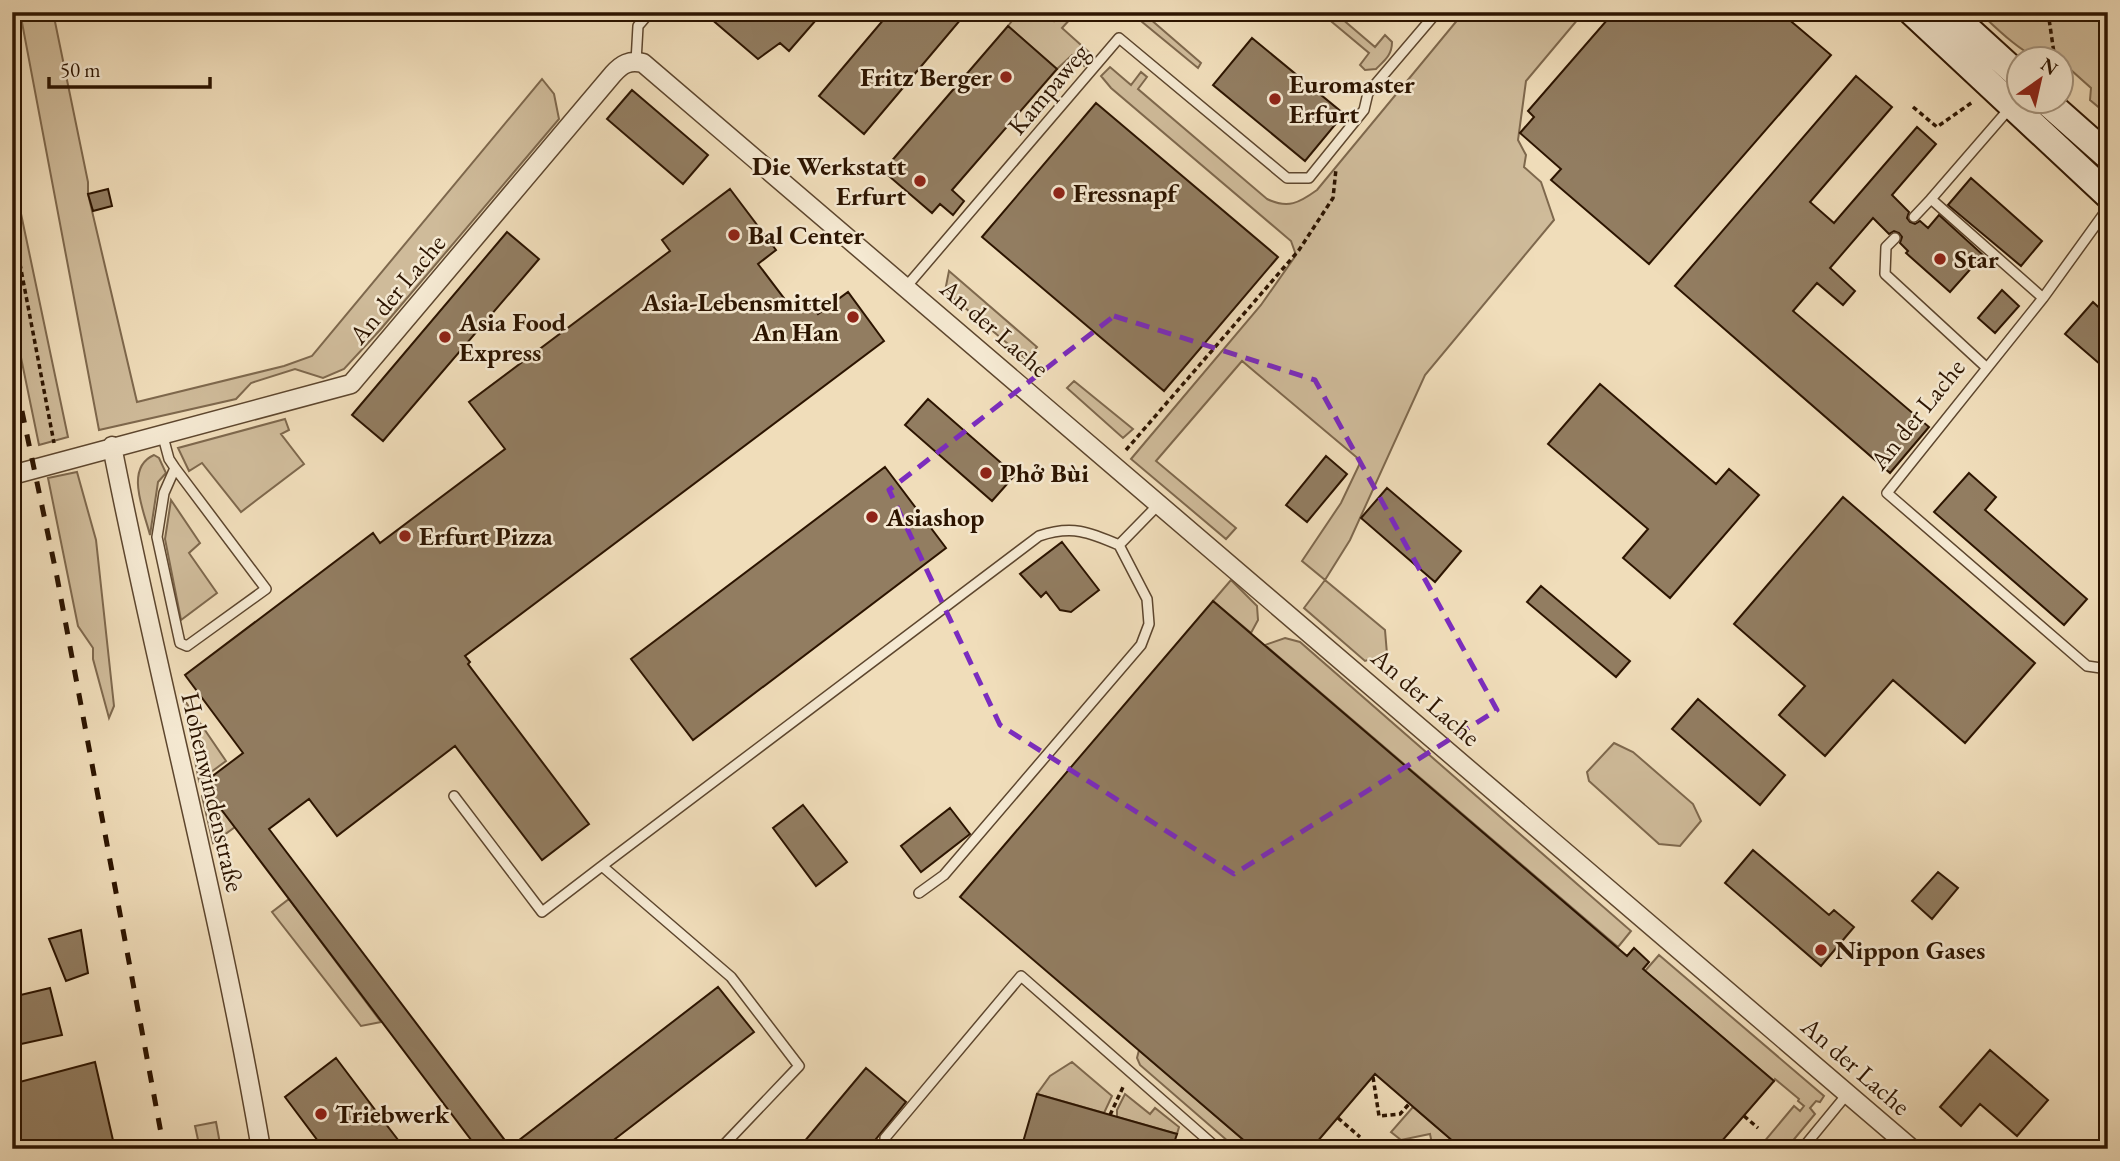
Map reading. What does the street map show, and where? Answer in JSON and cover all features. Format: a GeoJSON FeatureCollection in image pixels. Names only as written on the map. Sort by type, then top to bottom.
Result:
{"type":"FeatureCollection","features":[{"type":"Feature","properties":{"kind":"main road"},"geometry":{"type":"LineString","coordinates":[[1912,12],[2004,110]]}},
{"type":"Feature","properties":{"kind":"main road"},"geometry":{"type":"LineString","coordinates":[[1945,12],[2004,62]]}},
{"type":"Feature","properties":{"kind":"main road"},"geometry":{"type":"LineString","coordinates":[[2011,116],[2108,195]]}},
{"type":"Feature","properties":{"kind":"main road"},"geometry":{"type":"LineString","coordinates":[[2064,116],[2108,156]]}},
{"type":"Feature","properties":{"kind":"street","name":"An der Lache"},"geometry":{"type":"LineString","coordinates":[[12,475],[351,384],[613,74],[624,64],[636,62],[649,67],[1912,1149]]}},
{"type":"Feature","properties":{"kind":"street","name":"Hohenwindenstraße"},"geometry":{"type":"LineString","coordinates":[[112,446],[261,1149]]}},
{"type":"Feature","properties":{"kind":"lane"},"geometry":{"type":"LineString","coordinates":[[636,62],[638,26],[650,12]]}},
{"type":"Feature","properties":{"kind":"lane"},"geometry":{"type":"LineString","coordinates":[[1338,141],[1364,110],[1368,93],[1437,12]]}},
{"type":"Feature","properties":{"kind":"lane","name":"Kampaweg"},"geometry":{"type":"LineString","coordinates":[[906,287],[1119,38],[1287,178],[1309,178],[1338,141]]}},
{"type":"Feature","properties":{"kind":"lane"},"geometry":{"type":"LineString","coordinates":[[1914,217],[2004,114]]}},
{"type":"Feature","properties":{"kind":"lane"},"geometry":{"type":"LineString","coordinates":[[1931,199],[2043,298]]}},
{"type":"Feature","properties":{"kind":"lane","name":"An der Lache"},"geometry":{"type":"LineString","coordinates":[[2108,208],[2043,298],[1887,493],[2087,666],[2108,669]]}},
{"type":"Feature","properties":{"kind":"lane"},"geometry":{"type":"LineString","coordinates":[[1895,238],[1886,247],[1885,274],[1987,368]]}},
{"type":"Feature","properties":{"kind":"lane"},"geometry":{"type":"LineString","coordinates":[[162,433],[169,459],[266,589],[187,646],[180,643],[157,537],[164,493],[175,468]]}},
{"type":"Feature","properties":{"kind":"lane"},"geometry":{"type":"LineString","coordinates":[[1119,545],[1159,505]]}},
{"type":"Feature","properties":{"kind":"lane"},"geometry":{"type":"LineString","coordinates":[[454,796],[542,912],[1039,536],[1060,529],[1089,532],[1119,545],[1147,599],[1149,624],[1141,645],[944,875],[919,894]]}},
{"type":"Feature","properties":{"kind":"lane"},"geometry":{"type":"LineString","coordinates":[[602,866],[731,977],[799,1066],[720,1149]]}},
{"type":"Feature","properties":{"kind":"lane"},"geometry":{"type":"LineString","coordinates":[[886,1149],[885,1138],[1021,976],[1218,1149]]}},
{"type":"Feature","properties":{"kind":"lane"},"geometry":{"type":"LineString","coordinates":[[1802,1149],[1848,1093]]}},
{"type":"Feature","properties":{"kind":"path"},"geometry":{"type":"LineString","coordinates":[[2048,12],[2053,46]]}},
{"type":"Feature","properties":{"kind":"path"},"geometry":{"type":"LineString","coordinates":[[2099,12],[2108,20]]}},
{"type":"Feature","properties":{"kind":"path"},"geometry":{"type":"LineString","coordinates":[[1913,107],[1937,127],[1976,100],[2004,111]]}},
{"type":"Feature","properties":{"kind":"path"},"geometry":{"type":"LineString","coordinates":[[1113,465],[1299,250],[1333,198],[1338,141]]}},
{"type":"Feature","properties":{"kind":"path"},"geometry":{"type":"LineString","coordinates":[[12,222],[58,463]]}},
{"type":"Feature","properties":{"kind":"path"},"geometry":{"type":"LineString","coordinates":[[1110,1115],[1132,1074]]}},
{"type":"Feature","properties":{"kind":"path"},"geometry":{"type":"LineString","coordinates":[[1373,1077],[1379,1116],[1400,1114],[1409,1104]]}},
{"type":"Feature","properties":{"kind":"path"},"geometry":{"type":"LineString","coordinates":[[1744,1116],[1758,1128]]}},
{"type":"Feature","properties":{"kind":"path"},"geometry":{"type":"LineString","coordinates":[[1338,1118],[1360,1137]]}},
{"type":"Feature","properties":{"kind":"highlighted area"},"geometry":{"type":"Polygon","coordinates":[[[1114,316],[1315,380],[1497,710],[1234,874],[1000,725],[889,490],[1114,316]]]}},
{"type":"Feature","properties":{"kind":"shaded area"},"geometry":{"type":"Polygon","coordinates":[[[20,12],[53,12],[88,182],[88,194],[137,402],[284,366],[312,356],[542,79],[554,94],[559,119],[344,369],[323,378],[295,369],[251,383],[236,399],[99,430],[20,12]]]}},
{"type":"Feature","properties":{"kind":"shaded area"},"geometry":{"type":"Polygon","coordinates":[[[1010,12],[1043,12],[1054,21],[1062,12],[1069,12],[1073,16],[1062,28],[1091,54],[1084,66],[1072,55],[1057,69],[1008,26],[1015,17],[1010,12]]]}},
{"type":"Feature","properties":{"kind":"shaded area"},"geometry":{"type":"Polygon","coordinates":[[[1130,12],[1142,12],[1201,63],[1198,68],[1130,12]]]}},
{"type":"Feature","properties":{"kind":"shaded area"},"geometry":{"type":"Polygon","coordinates":[[[1320,12],[1334,12],[1375,47],[1385,35],[1392,42],[1387,57],[1376,69],[1365,70],[1360,65],[1369,53],[1320,12]]]}},
{"type":"Feature","properties":{"kind":"shaded area"},"geometry":{"type":"Polygon","coordinates":[[[1464,12],[1584,12],[1526,81],[1518,140],[1526,155],[1524,167],[1541,182],[1554,220],[1425,375],[1350,540],[1325,580],[1302,561],[1341,503],[1361,461],[1242,361],[1156,461],[1236,528],[1226,539],[1131,459],[1261,305],[1296,255],[1291,241],[1111,88],[1101,76],[1110,67],[1131,85],[1141,72],[1147,77],[1138,89],[1267,199],[1287,204],[1299,201],[1317,190],[1464,12]]]}},
{"type":"Feature","properties":{"kind":"shaded area"},"geometry":{"type":"Polygon","coordinates":[[[1979,12],[2090,12],[2108,28],[2108,115],[2090,100],[2091,88],[2074,73],[2074,46],[2019,46],[1979,12]]]}},
{"type":"Feature","properties":{"kind":"shaded area"},"geometry":{"type":"Polygon","coordinates":[[[12,171],[68,437],[39,445],[12,314],[12,171]]]}},
{"type":"Feature","properties":{"kind":"shaded area"},"geometry":{"type":"Polygon","coordinates":[[[949,271],[1037,347],[1026,359],[945,291],[949,271]]]}},
{"type":"Feature","properties":{"kind":"shaded area"},"geometry":{"type":"Polygon","coordinates":[[[1074,381],[1133,429],[1123,438],[1067,388],[1074,381]]]}},
{"type":"Feature","properties":{"kind":"shaded area"},"geometry":{"type":"Polygon","coordinates":[[[285,419],[289,430],[281,434],[304,464],[241,512],[202,463],[189,471],[178,448],[285,419]]]}},
{"type":"Feature","properties":{"kind":"shaded area"},"geometry":{"type":"Polygon","coordinates":[[[154,455],[159,458],[166,473],[158,482],[150,535],[138,480],[145,461],[154,455]]]}},
{"type":"Feature","properties":{"kind":"shaded area"},"geometry":{"type":"Polygon","coordinates":[[[77,472],[96,540],[114,706],[109,718],[93,659],[93,648],[78,626],[48,478],[77,472]]]}},
{"type":"Feature","properties":{"kind":"shaded area"},"geometry":{"type":"Polygon","coordinates":[[[171,500],[200,543],[189,553],[217,593],[181,620],[165,539],[171,500]]]}},
{"type":"Feature","properties":{"kind":"shaded area"},"geometry":{"type":"Polygon","coordinates":[[[1231,580],[1257,606],[1258,620],[1251,633],[1213,601],[1231,580]]]}},
{"type":"Feature","properties":{"kind":"shaded area"},"geometry":{"type":"Polygon","coordinates":[[[1325,580],[1385,630],[1387,654],[1365,661],[1304,608],[1325,580]]]}},
{"type":"Feature","properties":{"kind":"shaded area"},"geometry":{"type":"Polygon","coordinates":[[[1285,638],[1300,642],[1631,931],[1618,947],[1265,645],[1285,638]]]}},
{"type":"Feature","properties":{"kind":"shaded area"},"geometry":{"type":"Polygon","coordinates":[[[183,698],[226,761],[199,781],[183,698]]]}},
{"type":"Feature","properties":{"kind":"shaded area"},"geometry":{"type":"Polygon","coordinates":[[[1614,743],[1633,752],[1693,804],[1701,821],[1680,846],[1659,844],[1589,781],[1587,772],[1614,743]]]}},
{"type":"Feature","properties":{"kind":"shaded area"},"geometry":{"type":"Polygon","coordinates":[[[208,792],[235,827],[213,843],[202,796],[208,792]]]}},
{"type":"Feature","properties":{"kind":"shaded area"},"geometry":{"type":"Polygon","coordinates":[[[289,899],[381,1022],[361,1026],[272,912],[289,899]]]}},
{"type":"Feature","properties":{"kind":"shaded area"},"geometry":{"type":"Polygon","coordinates":[[[1659,955],[1824,1096],[1810,1108],[1815,1114],[1786,1149],[1758,1149],[1794,1106],[1800,1111],[1804,1106],[1645,971],[1659,955]]]}},
{"type":"Feature","properties":{"kind":"shaded area"},"geometry":{"type":"Polygon","coordinates":[[[1139,1050],[1254,1149],[1237,1149],[1140,1065],[1137,1058],[1139,1050]]]}},
{"type":"Feature","properties":{"kind":"shaded area"},"geometry":{"type":"Polygon","coordinates":[[[1072,1062],[1112,1096],[1104,1113],[1037,1094],[1050,1076],[1072,1062]]]}},
{"type":"Feature","properties":{"kind":"shaded area"},"geometry":{"type":"Polygon","coordinates":[[[1125,1094],[1150,1114],[1155,1108],[1179,1127],[1177,1134],[1117,1117],[1117,1110],[1125,1094]]]}},
{"type":"Feature","properties":{"kind":"shaded area"},"geometry":{"type":"Polygon","coordinates":[[[1413,1107],[1459,1146],[1457,1149],[1433,1149],[1430,1134],[1401,1140],[1391,1132],[1413,1107]]]}},
{"type":"Feature","properties":{"kind":"shaded area"},"geometry":{"type":"Polygon","coordinates":[[[216,1122],[221,1149],[200,1149],[195,1126],[216,1122]]]}},
{"type":"Feature","properties":{"kind":"building"},"geometry":{"type":"Polygon","coordinates":[[[703,12],[823,12],[789,51],[780,43],[758,59],[703,12]]]}},
{"type":"Feature","properties":{"kind":"building"},"geometry":{"type":"Polygon","coordinates":[[[890,12],[967,12],[864,134],[819,96],[890,12]]]}},
{"type":"Feature","properties":{"kind":"building"},"geometry":{"type":"Polygon","coordinates":[[[1614,12],[1780,12],[1831,55],[1649,264],[1551,180],[1561,169],[1520,133],[1534,117],[1528,111],[1614,12]]]}},
{"type":"Feature","properties":{"kind":"building"},"geometry":{"type":"Polygon","coordinates":[[[1008,26],[1057,69],[952,190],[964,201],[953,215],[940,204],[932,213],[883,171],[1008,26]]]}},
{"type":"Feature","properties":{"kind":"building"},"geometry":{"type":"Polygon","coordinates":[[[1252,38],[1344,114],[1305,161],[1213,85],[1252,38]]]}},
{"type":"Feature","properties":{"kind":"building"},"geometry":{"type":"Polygon","coordinates":[[[1856,76],[1892,107],[1810,202],[1834,223],[1917,127],[1936,144],[1892,195],[1909,212],[1907,218],[1910,222],[1915,224],[1920,221],[1928,228],[1939,215],[1983,255],[1950,292],[1906,253],[1908,251],[1900,243],[1902,237],[1899,233],[1894,231],[1889,234],[1873,218],[1830,268],[1855,291],[1843,305],[1817,283],[1793,311],[1929,427],[1890,473],[1675,286],[1856,76]]]}},
{"type":"Feature","properties":{"kind":"building"},"geometry":{"type":"Polygon","coordinates":[[[632,90],[708,155],[683,184],[607,119],[632,90]]]}},
{"type":"Feature","properties":{"kind":"building"},"geometry":{"type":"Polygon","coordinates":[[[1096,103],[1278,257],[1164,391],[982,237],[1096,103]]]}},
{"type":"Feature","properties":{"kind":"building"},"geometry":{"type":"Polygon","coordinates":[[[1971,178],[2042,241],[2021,266],[1948,205],[1971,178]]]}},
{"type":"Feature","properties":{"kind":"building"},"geometry":{"type":"Polygon","coordinates":[[[108,189],[112,206],[93,211],[88,194],[108,189]]]}},
{"type":"Feature","properties":{"kind":"building"},"geometry":{"type":"Polygon","coordinates":[[[730,189],[776,250],[758,264],[793,310],[807,299],[818,314],[848,292],[884,341],[465,656],[470,662],[468,664],[589,824],[542,860],[455,746],[337,836],[309,799],[269,829],[510,1147],[718,987],[754,1032],[602,1149],[478,1149],[202,784],[243,753],[185,675],[373,533],[380,543],[505,449],[469,402],[670,251],[662,240],[730,189]]]}},
{"type":"Feature","properties":{"kind":"building","name":"Asia Food Express"},"geometry":{"type":"Polygon","coordinates":[[[507,232],[539,259],[383,441],[352,415],[507,232]]]}},
{"type":"Feature","properties":{"kind":"building"},"geometry":{"type":"Polygon","coordinates":[[[2002,290],[2019,306],[1995,333],[1978,318],[2002,290]]]}},
{"type":"Feature","properties":{"kind":"building"},"geometry":{"type":"Polygon","coordinates":[[[2093,302],[2108,316],[2108,371],[2065,334],[2093,302]]]}},
{"type":"Feature","properties":{"kind":"building"},"geometry":{"type":"Polygon","coordinates":[[[1600,384],[1716,484],[1729,469],[1759,495],[1670,598],[1623,558],[1648,529],[1548,444],[1600,384]]]}},
{"type":"Feature","properties":{"kind":"building"},"geometry":{"type":"Polygon","coordinates":[[[928,399],[1015,475],[992,501],[905,425],[928,399]]]}},
{"type":"Feature","properties":{"kind":"building"},"geometry":{"type":"Polygon","coordinates":[[[1326,456],[1347,474],[1307,522],[1286,505],[1326,456]]]}},
{"type":"Feature","properties":{"kind":"building"},"geometry":{"type":"Polygon","coordinates":[[[885,467],[946,548],[693,740],[631,659],[885,467]]]}},
{"type":"Feature","properties":{"kind":"building"},"geometry":{"type":"Polygon","coordinates":[[[1969,473],[1996,497],[1985,510],[2087,599],[2064,625],[1934,512],[1969,473]]]}},
{"type":"Feature","properties":{"kind":"building"},"geometry":{"type":"Polygon","coordinates":[[[1387,488],[1461,551],[1435,582],[1361,518],[1387,488]]]}},
{"type":"Feature","properties":{"kind":"building"},"geometry":{"type":"Polygon","coordinates":[[[1843,497],[2035,663],[1965,743],[1893,680],[1825,756],[1779,715],[1805,686],[1734,624],[1843,497]]]}},
{"type":"Feature","properties":{"kind":"building"},"geometry":{"type":"Polygon","coordinates":[[[1062,542],[1099,590],[1071,612],[1060,610],[1046,592],[1041,597],[1020,574],[1062,542]]]}},
{"type":"Feature","properties":{"kind":"building"},"geometry":{"type":"Polygon","coordinates":[[[1541,586],[1630,661],[1616,677],[1527,602],[1541,586]]]}},
{"type":"Feature","properties":{"kind":"building"},"geometry":{"type":"Polygon","coordinates":[[[1213,601],[1627,956],[1634,948],[1649,962],[1643,969],[1774,1081],[1715,1149],[1462,1149],[1375,1074],[1311,1149],[1254,1149],[960,897],[1213,601]]]}},
{"type":"Feature","properties":{"kind":"building"},"geometry":{"type":"Polygon","coordinates":[[[1698,699],[1785,775],[1760,805],[1672,729],[1698,699]]]}},
{"type":"Feature","properties":{"kind":"building"},"geometry":{"type":"Polygon","coordinates":[[[803,805],[847,862],[816,886],[773,828],[803,805]]]}},
{"type":"Feature","properties":{"kind":"building"},"geometry":{"type":"Polygon","coordinates":[[[950,808],[970,834],[921,872],[901,846],[950,808]]]}},
{"type":"Feature","properties":{"kind":"building"},"geometry":{"type":"Polygon","coordinates":[[[1753,850],[1829,915],[1834,910],[1854,927],[1821,966],[1725,883],[1753,850]]]}},
{"type":"Feature","properties":{"kind":"building"},"geometry":{"type":"Polygon","coordinates":[[[1938,872],[1958,888],[1932,919],[1912,901],[1938,872]]]}},
{"type":"Feature","properties":{"kind":"building"},"geometry":{"type":"Polygon","coordinates":[[[81,930],[88,973],[66,981],[49,939],[81,930]]]}},
{"type":"Feature","properties":{"kind":"building"},"geometry":{"type":"Polygon","coordinates":[[[50,988],[62,1035],[12,1046],[12,997],[50,988]]]}},
{"type":"Feature","properties":{"kind":"building"},"geometry":{"type":"Polygon","coordinates":[[[1990,1050],[2048,1100],[2017,1136],[1980,1104],[1961,1126],[1940,1107],[1990,1050]]]}},
{"type":"Feature","properties":{"kind":"building"},"geometry":{"type":"Polygon","coordinates":[[[336,1058],[405,1149],[324,1149],[285,1097],[336,1058]]]}},
{"type":"Feature","properties":{"kind":"building"},"geometry":{"type":"Polygon","coordinates":[[[95,1062],[115,1149],[12,1149],[12,1084],[95,1062]]]}},
{"type":"Feature","properties":{"kind":"building"},"geometry":{"type":"Polygon","coordinates":[[[866,1068],[906,1102],[868,1149],[798,1149],[866,1068]]]}},
{"type":"Feature","properties":{"kind":"building"},"geometry":{"type":"Polygon","coordinates":[[[1037,1094],[1177,1134],[1172,1149],[1021,1149],[1037,1094]]]}},
{"type":"Feature","properties":{"kind":"railway"},"geometry":{"type":"LineString","coordinates":[[12,364],[57,577],[164,1149]]}},
{"type":"Feature","properties":{"kind":"place","name":"Fritz Berger"},"geometry":{"type":"Point","coordinates":[1006,77]}},
{"type":"Feature","properties":{"kind":"place","name":"Euromaster Erfurt"},"geometry":{"type":"Point","coordinates":[1275,99]}},
{"type":"Feature","properties":{"kind":"place","name":"Die Werkstatt Erfurt"},"geometry":{"type":"Point","coordinates":[920,181]}},
{"type":"Feature","properties":{"kind":"place","name":"Fressnapf"},"geometry":{"type":"Point","coordinates":[1059,193]}},
{"type":"Feature","properties":{"kind":"place","name":"Bal Center"},"geometry":{"type":"Point","coordinates":[734,235]}},
{"type":"Feature","properties":{"kind":"place","name":"Star"},"geometry":{"type":"Point","coordinates":[1940,259]}},
{"type":"Feature","properties":{"kind":"place","name":"Asia-Lebensmittel An Han"},"geometry":{"type":"Point","coordinates":[853,317]}},
{"type":"Feature","properties":{"kind":"place","name":"Asia Food Express"},"geometry":{"type":"Point","coordinates":[445,337]}},
{"type":"Feature","properties":{"kind":"place","name":"Phở Bùi"},"geometry":{"type":"Point","coordinates":[986,473]}},
{"type":"Feature","properties":{"kind":"place","name":"Asiashop"},"geometry":{"type":"Point","coordinates":[872,517]}},
{"type":"Feature","properties":{"kind":"place","name":"Erfurt Pizza"},"geometry":{"type":"Point","coordinates":[405,536]}},
{"type":"Feature","properties":{"kind":"place","name":"Nippon Gases"},"geometry":{"type":"Point","coordinates":[1821,950]}},
{"type":"Feature","properties":{"kind":"place","name":"Triebwerk"},"geometry":{"type":"Point","coordinates":[321,1114]}}]}
